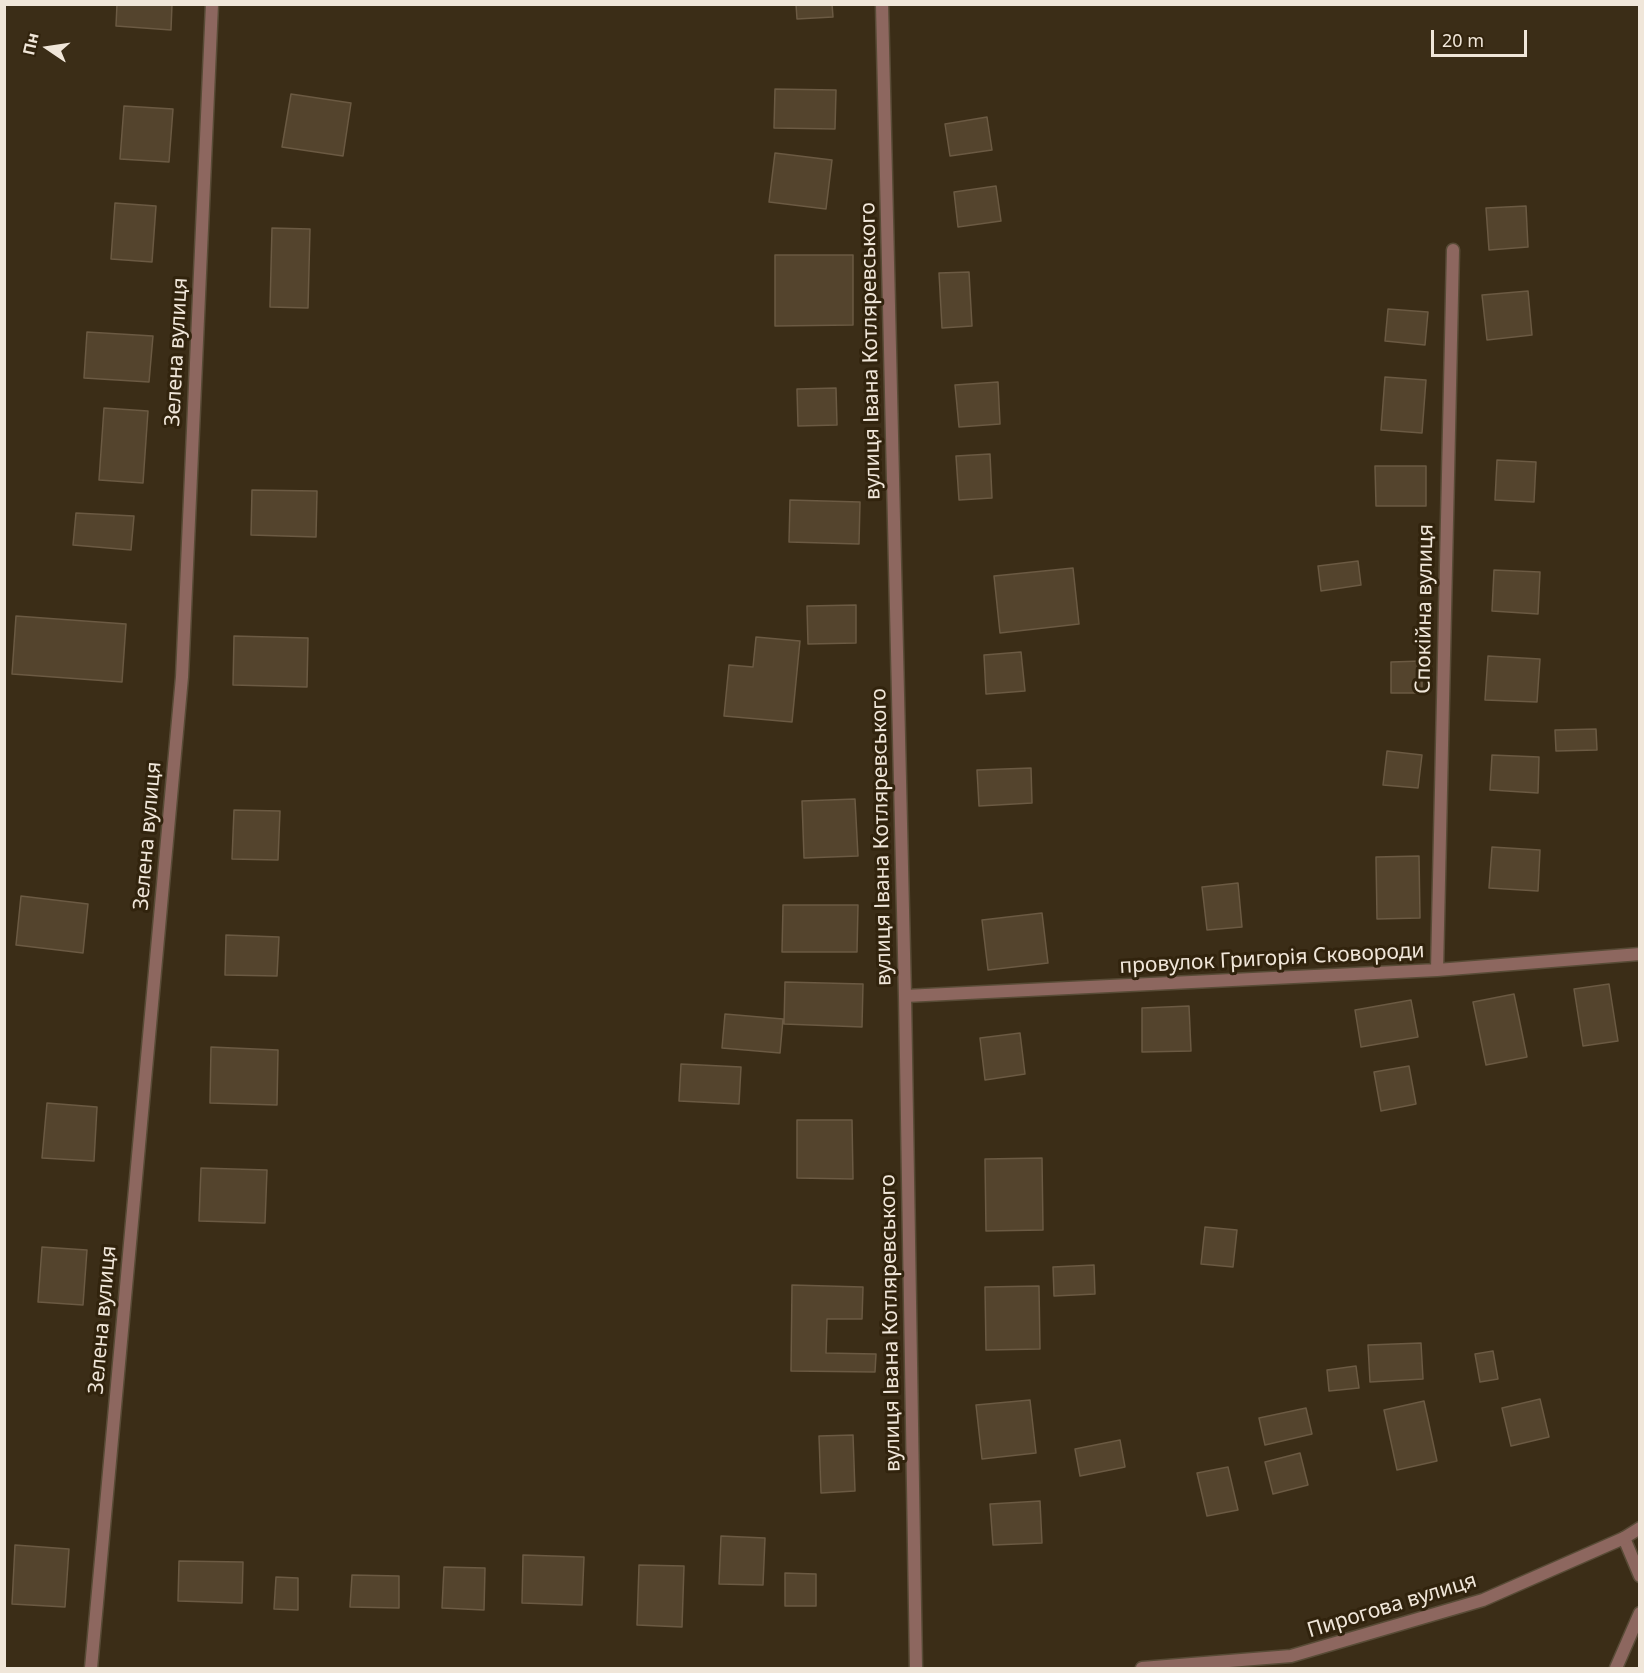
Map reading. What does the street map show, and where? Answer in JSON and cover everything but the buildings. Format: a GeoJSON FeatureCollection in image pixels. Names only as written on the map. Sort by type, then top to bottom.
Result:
{"type":"FeatureCollection","features":[{"type":"Feature","properties":{"kind":"street","name":"Зелена вулиця"},"geometry":{"type":"LineString","coordinates":[[91,1668],[182,677],[212,4]]}},
{"type":"Feature","properties":{"kind":"street","name":"вулиця Івана Котляревського"},"geometry":{"type":"LineString","coordinates":[[882,4],[905,996],[916,1668]]}},
{"type":"Feature","properties":{"kind":"street","name":"Спокійна вулиця"},"geometry":{"type":"LineString","coordinates":[[1437,970],[1453,250]]}},
{"type":"Feature","properties":{"kind":"street","name":"провулок Григорія Сковороди"},"geometry":{"type":"LineString","coordinates":[[905,996],[1437,970],[1640,954]]}},
{"type":"Feature","properties":{"kind":"street","name":"Пирогова вулиця"},"geometry":{"type":"LineString","coordinates":[[1142,1668],[1292,1662],[1483,1600],[1624,1538],[1640,1527]]}},
{"type":"Feature","properties":{"kind":"street"},"geometry":{"type":"LineString","coordinates":[[1624,1538],[1640,1576]]}},
{"type":"Feature","properties":{"kind":"street"},"geometry":{"type":"LineString","coordinates":[[1616,1668],[1640,1613]]}}]}
